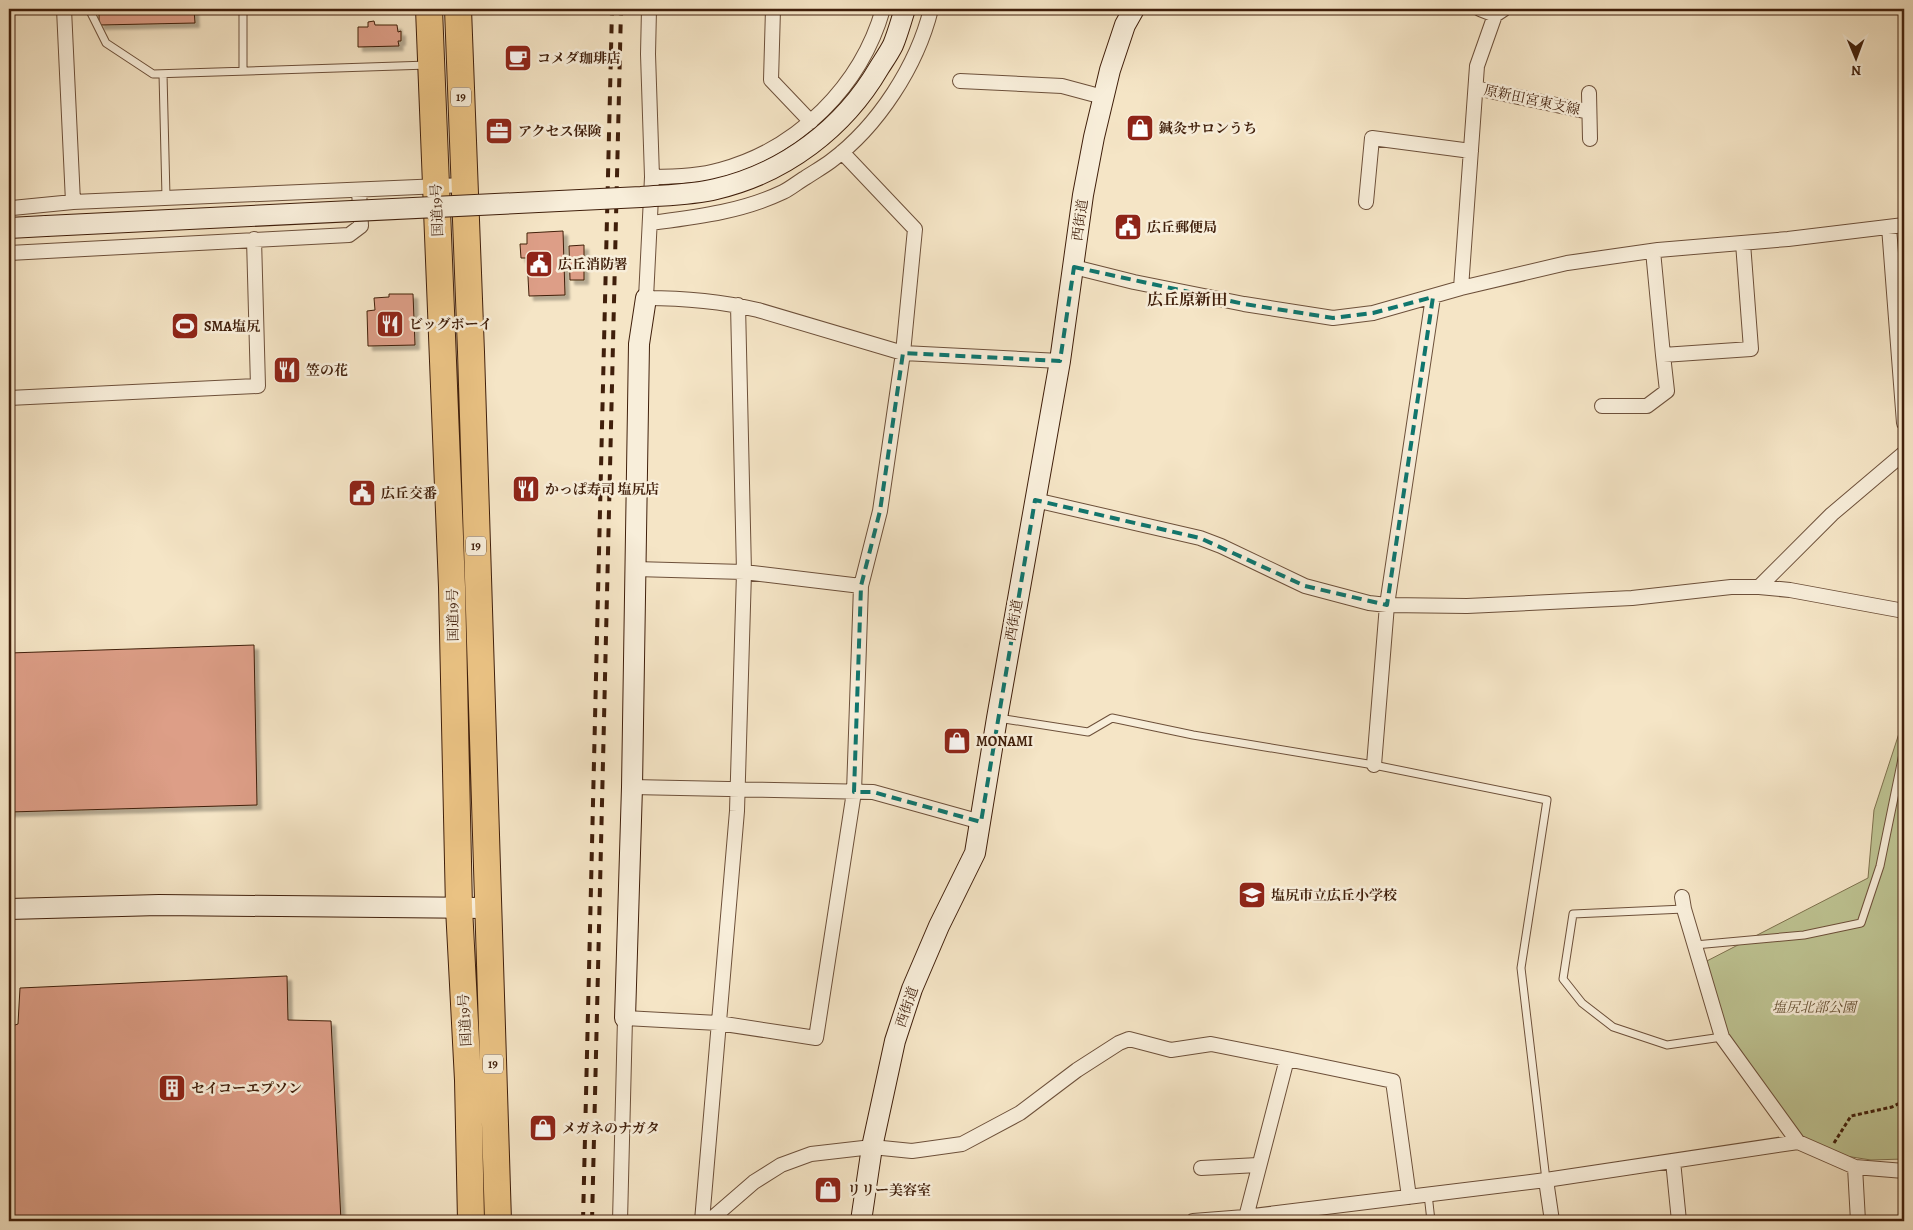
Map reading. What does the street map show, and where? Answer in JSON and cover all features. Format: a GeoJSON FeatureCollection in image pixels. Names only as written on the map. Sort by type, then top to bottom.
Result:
{"type":"FeatureCollection","features":[{"type":"Feature","properties":{"kind":"highway","name":"国道19号"},"geometry":{"type":"LineString","coordinates":[[429,9],[452,587],[459,908],[468,1080],[471,1221]]}},
{"type":"Feature","properties":{"kind":"highway","name":"国道19号"},"geometry":{"type":"LineString","coordinates":[[458,9],[498,1221]]}},
{"type":"Feature","properties":{"kind":"street"},"geometry":{"type":"LineString","coordinates":[[64,9],[73,202]]}},
{"type":"Feature","properties":{"kind":"street"},"geometry":{"type":"LineString","coordinates":[[620,1221],[632,787],[638,344],[646,298],[652,177],[648,54],[649,9]]}},
{"type":"Feature","properties":{"kind":"street"},"geometry":{"type":"LineString","coordinates":[[773,9],[771,80],[811,122]]}},
{"type":"Feature","properties":{"kind":"street"},"geometry":{"type":"LineString","coordinates":[[652,177],[719,171],[760,155],[798,133],[842,90],[858,68],[872,43],[883,9]]}},
{"type":"Feature","properties":{"kind":"street"},"geometry":{"type":"LineString","coordinates":[[9,228],[641,197],[686,194],[716,189],[739,183],[773,169],[808,148],[826,133],[852,108],[870,84],[892,46],[905,9]]}},
{"type":"Feature","properties":{"kind":"street"},"geometry":{"type":"LineString","coordinates":[[650,223],[714,215],[749,205],[784,192],[830,162],[859,136],[881,111],[908,69],[920,44],[931,9]]}},
{"type":"Feature","properties":{"kind":"street","name":"西街道"},"geometry":{"type":"LineString","coordinates":[[860,1221],[872,1147],[895,1041],[912,989],[939,926],[976,853],[997,718],[1060,361],[1083,195],[1110,70],[1126,25],[1134,9]]}},
{"type":"Feature","properties":{"kind":"street"},"geometry":{"type":"LineString","coordinates":[[1462,288],[1477,66],[1499,12],[1480,9]]}},
{"type":"Feature","properties":{"kind":"street"},"geometry":{"type":"LineString","coordinates":[[960,81],[1062,86],[1103,97]]}},
{"type":"Feature","properties":{"kind":"street","name":"原新田宮東支線"},"geometry":{"type":"LineString","coordinates":[[1476,88],[1589,112]]}},
{"type":"Feature","properties":{"kind":"street"},"geometry":{"type":"LineString","coordinates":[[1589,93],[1590,139]]}},
{"type":"Feature","properties":{"kind":"street"},"geometry":{"type":"LineString","coordinates":[[1366,202],[1372,138],[1471,151]]}},
{"type":"Feature","properties":{"kind":"street"},"geometry":{"type":"LineString","coordinates":[[625,1018],[718,1023],[816,1038],[854,792],[861,586],[880,510],[903,352],[915,229],[842,152]]}},
{"type":"Feature","properties":{"kind":"street"},"geometry":{"type":"LineString","coordinates":[[9,211],[12,208],[73,202],[464,185]]}},
{"type":"Feature","properties":{"kind":"street"},"geometry":{"type":"LineString","coordinates":[[9,252],[349,235],[361,226],[359,190]]}},
{"type":"Feature","properties":{"kind":"street"},"geometry":{"type":"LineString","coordinates":[[1074,266],[1134,282],[1244,304],[1334,318],[1373,313],[1462,288],[1567,263],[1653,251],[1904,226]]}},
{"type":"Feature","properties":{"kind":"street"},"geometry":{"type":"LineString","coordinates":[[1888,227],[1904,423]]}},
{"type":"Feature","properties":{"kind":"street"},"geometry":{"type":"LineString","coordinates":[[9,398],[258,386],[254,239]]}},
{"type":"Feature","properties":{"kind":"street"},"geometry":{"type":"LineString","coordinates":[[1663,355],[1751,349],[1743,243]]}},
{"type":"Feature","properties":{"kind":"street"},"geometry":{"type":"LineString","coordinates":[[1602,406],[1647,406],[1667,391],[1653,251]]}},
{"type":"Feature","properties":{"kind":"street"},"geometry":{"type":"LineString","coordinates":[[1374,765],[1387,605],[1433,297]]}},
{"type":"Feature","properties":{"kind":"street"},"geometry":{"type":"LineString","coordinates":[[646,298],[686,298],[738,305],[903,352],[1060,361]]}},
{"type":"Feature","properties":{"kind":"street"},"geometry":{"type":"LineString","coordinates":[[702,1221],[737,811],[744,572],[738,305]]}},
{"type":"Feature","properties":{"kind":"street"},"geometry":{"type":"LineString","coordinates":[[1758,587],[1832,514],[1904,453]]}},
{"type":"Feature","properties":{"kind":"street"},"geometry":{"type":"LineString","coordinates":[[1036,500],[1200,538],[1305,586],[1369,603],[1467,606],[1632,598],[1732,587],[1758,587],[1790,590],[1904,611]]}},
{"type":"Feature","properties":{"kind":"street"},"geometry":{"type":"LineString","coordinates":[[634,569],[744,572],[861,586]]}},
{"type":"Feature","properties":{"kind":"street"},"geometry":{"type":"LineString","coordinates":[[632,787],[873,792],[981,822]]}},
{"type":"Feature","properties":{"kind":"street"},"geometry":{"type":"LineString","coordinates":[[1683,903],[1722,1037],[1798,1142],[1855,1167],[1904,1171]]}},
{"type":"Feature","properties":{"kind":"street"},"geometry":{"type":"LineString","coordinates":[[9,909],[159,905],[487,908]]}},
{"type":"Feature","properties":{"kind":"street"},"geometry":{"type":"LineString","coordinates":[[709,1221],[754,1182],[781,1165],[810,1154],[872,1147],[912,1151],[962,1144],[1020,1113],[1077,1070],[1119,1043],[1129,1039],[1171,1050],[1211,1044],[1392,1080],[1409,1197]]}},
{"type":"Feature","properties":{"kind":"street"},"geometry":{"type":"LineString","coordinates":[[1245,1219],[1287,1058]]}},
{"type":"Feature","properties":{"kind":"street"},"geometry":{"type":"LineString","coordinates":[[1192,1221],[1245,1219],[1546,1180],[1798,1142]]}},
{"type":"Feature","properties":{"kind":"street"},"geometry":{"type":"LineString","coordinates":[[1673,1161],[1679,1221]]}},
{"type":"Feature","properties":{"kind":"street"},"geometry":{"type":"LineString","coordinates":[[1201,1168],[1258,1165]]}},
{"type":"Feature","properties":{"kind":"street"},"geometry":{"type":"LineString","coordinates":[[1855,1167],[1858,1221]]}},
{"type":"Feature","properties":{"kind":"street"},"geometry":{"type":"LineString","coordinates":[[1546,1180],[1552,1221]]}},
{"type":"Feature","properties":{"kind":"lane"},"geometry":{"type":"LineString","coordinates":[[89,9],[106,43],[153,74],[430,65]]}},
{"type":"Feature","properties":{"kind":"lane"},"geometry":{"type":"LineString","coordinates":[[243,9],[243,72]]}},
{"type":"Feature","properties":{"kind":"lane"},"geometry":{"type":"LineString","coordinates":[[163,74],[166,197]]}},
{"type":"Feature","properties":{"kind":"lane"},"geometry":{"type":"LineString","coordinates":[[997,718],[1088,732],[1112,718],[1193,735],[1374,765],[1547,800],[1521,968],[1546,1180]]}},
{"type":"Feature","properties":{"kind":"lane"},"geometry":{"type":"LineString","coordinates":[[1694,945],[1804,934],[1861,923],[1880,866],[1904,749]]}},
{"type":"Feature","properties":{"kind":"lane"},"geometry":{"type":"LineString","coordinates":[[1683,903],[1573,914],[1563,979],[1582,1003],[1613,1027],[1667,1045],[1722,1037]]}},
{"type":"Feature","properties":{"kind":"lane"},"geometry":{"type":"LineString","coordinates":[[1428,1194],[1432,1221]]}},
{"type":"Feature","properties":{"kind":"path"},"geometry":{"type":"LineString","coordinates":[[1831,1148],[1851,1116],[1892,1107],[1904,1101]]}},
{"type":"Feature","properties":{"kind":"highlighted area"},"geometry":{"type":"Polygon","coordinates":[[[1074,267],[1244,304],[1333,318],[1373,313],[1433,297],[1387,605],[1305,586],[1200,538],[1035,500],[981,822],[873,792],[854,792],[861,586],[880,511],[903,353],[1060,361],[1074,267]]]}},
{"type":"Feature","properties":{"kind":"green space","name":"塩尻北部公園"},"geometry":{"type":"Polygon","coordinates":[[[1904,718],[1904,1159],[1871,1160],[1839,1155],[1804,1138],[1727,1054],[1701,964],[1868,878],[1874,810],[1904,718]]]}},
{"type":"Feature","properties":{"kind":"building"},"geometry":{"type":"Polygon","coordinates":[[[99,9],[194,9],[195,23],[99,25],[99,9]]]}},
{"type":"Feature","properties":{"kind":"building"},"geometry":{"type":"Polygon","coordinates":[[[374,21],[375,25],[397,25],[398,32],[401,31],[401,41],[398,41],[399,46],[358,47],[358,27],[368,27],[368,22],[374,21]]]}},
{"type":"Feature","properties":{"kind":"building"},"geometry":{"type":"Polygon","coordinates":[[[563,231],[565,295],[529,296],[527,258],[521,258],[520,244],[527,244],[527,233],[563,231]]]}},
{"type":"Feature","properties":{"kind":"building"},"geometry":{"type":"Polygon","coordinates":[[[584,245],[584,280],[570,280],[569,246],[584,245]]]}},
{"type":"Feature","properties":{"kind":"building"},"geometry":{"type":"Polygon","coordinates":[[[389,294],[413,294],[415,345],[368,346],[367,311],[375,310],[374,298],[389,297],[389,294]]]}},
{"type":"Feature","properties":{"kind":"building"},"geometry":{"type":"Polygon","coordinates":[[[254,645],[257,805],[9,812],[9,653],[254,645]]]}},
{"type":"Feature","properties":{"kind":"building","name":"セイコーエプソン"},"geometry":{"type":"Polygon","coordinates":[[[287,976],[288,1020],[331,1021],[341,1221],[10,1221],[9,1027],[18,1024],[20,988],[287,976]]]}},
{"type":"Feature","properties":{"kind":"railway"},"geometry":{"type":"LineString","coordinates":[[583,1221],[612,9]]}},
{"type":"Feature","properties":{"kind":"railway"},"geometry":{"type":"LineString","coordinates":[[592,1221],[621,9]]}},
{"type":"Feature","properties":{"kind":"place","name":"コメダ珈琲店"},"geometry":{"type":"Point","coordinates":[518,58]}},
{"type":"Feature","properties":{"kind":"place","name":"鍼灸サロンうち"},"geometry":{"type":"Point","coordinates":[1140,128]}},
{"type":"Feature","properties":{"kind":"place","name":"アクセス保険"},"geometry":{"type":"Point","coordinates":[499,131]}},
{"type":"Feature","properties":{"kind":"place","name":"広丘郵便局"},"geometry":{"type":"Point","coordinates":[1128,227]}},
{"type":"Feature","properties":{"kind":"place","name":"広丘消防署"},"geometry":{"type":"Point","coordinates":[539,264]}},
{"type":"Feature","properties":{"kind":"place","name":"ビッグボーイ"},"geometry":{"type":"Point","coordinates":[390,324]}},
{"type":"Feature","properties":{"kind":"place","name":"SMA塩尻"},"geometry":{"type":"Point","coordinates":[185,326]}},
{"type":"Feature","properties":{"kind":"place","name":"笠の花"},"geometry":{"type":"Point","coordinates":[287,370]}},
{"type":"Feature","properties":{"kind":"place","name":"かっぱ寿司 塩尻店"},"geometry":{"type":"Point","coordinates":[526,489]}},
{"type":"Feature","properties":{"kind":"place","name":"広丘交番"},"geometry":{"type":"Point","coordinates":[362,493]}},
{"type":"Feature","properties":{"kind":"place","name":"MONAMI"},"geometry":{"type":"Point","coordinates":[957,741]}},
{"type":"Feature","properties":{"kind":"place","name":"塩尻市立広丘小学校"},"geometry":{"type":"Point","coordinates":[1252,895]}},
{"type":"Feature","properties":{"kind":"place","name":"セイコーエプソン"},"geometry":{"type":"Point","coordinates":[172,1088]}},
{"type":"Feature","properties":{"kind":"place","name":"メガネのナガタ"},"geometry":{"type":"Point","coordinates":[543,1128]}},
{"type":"Feature","properties":{"kind":"place","name":"リリー美容室"},"geometry":{"type":"Point","coordinates":[828,1190]}},
{"type":"Feature","properties":{"kind":"district","name":"広丘原新田"},"geometry":{"type":"Point","coordinates":[1187,300]}}]}
